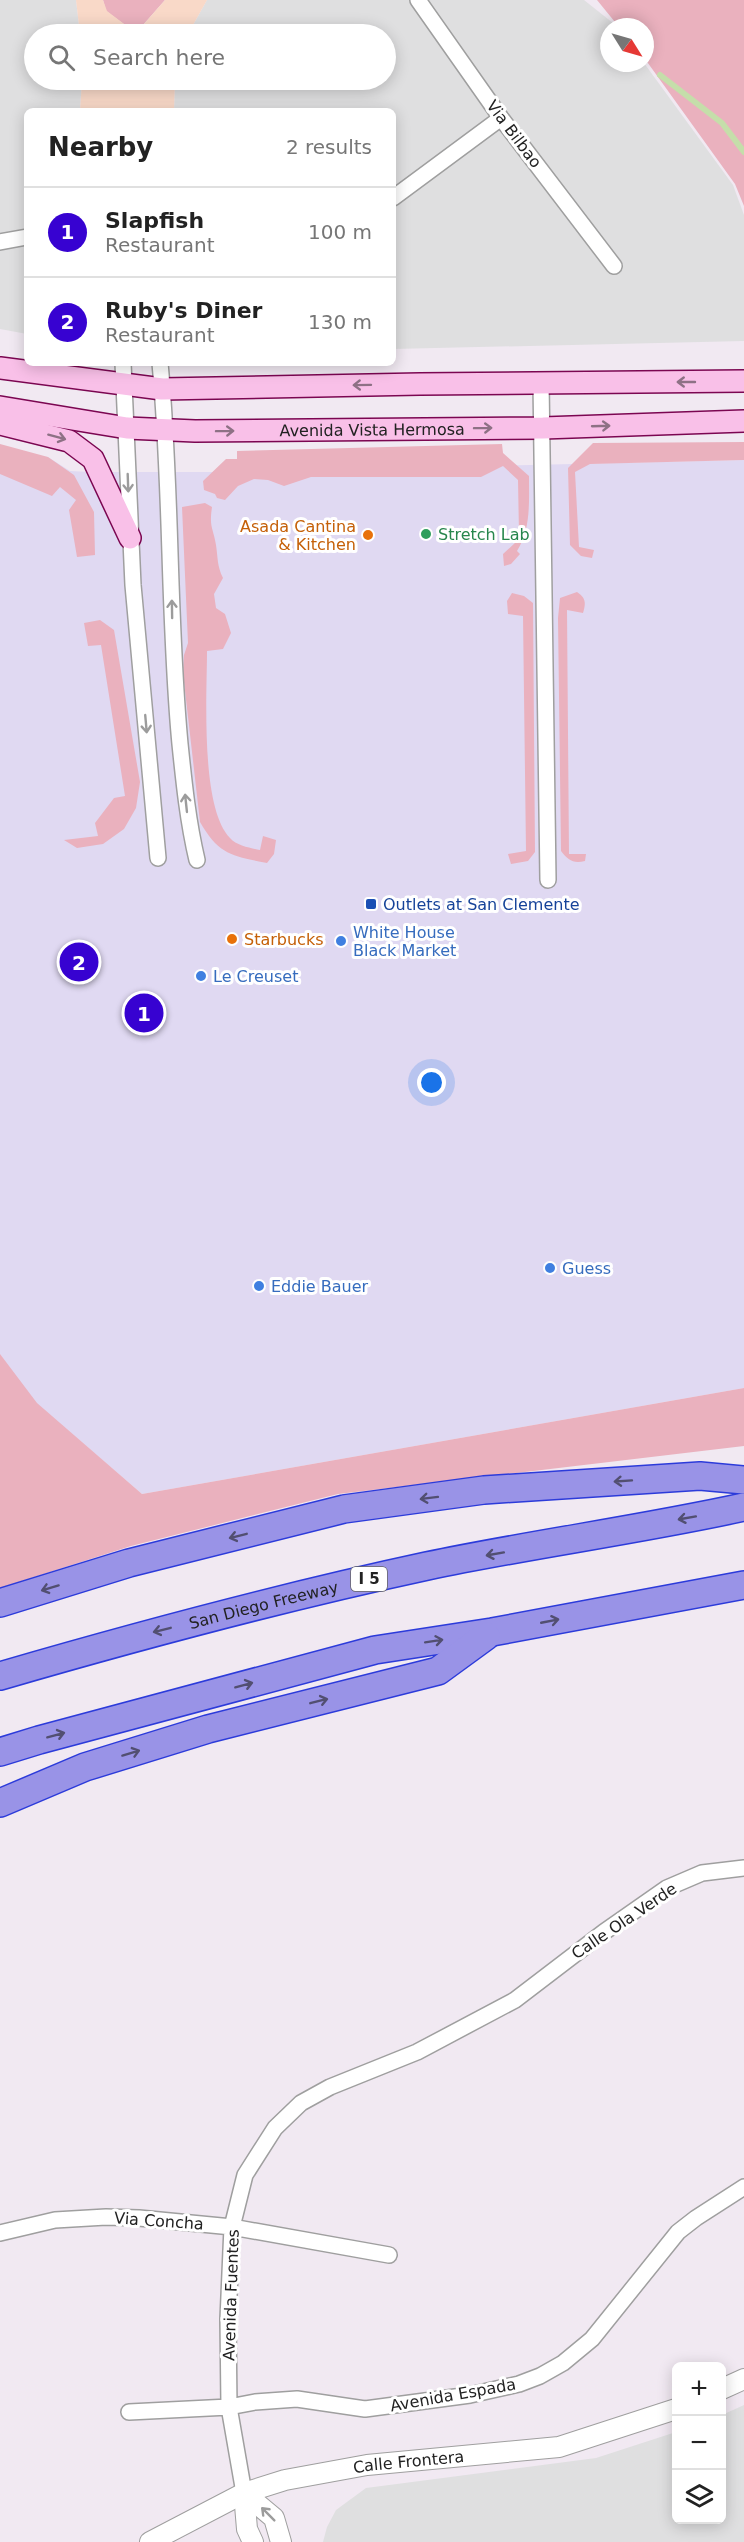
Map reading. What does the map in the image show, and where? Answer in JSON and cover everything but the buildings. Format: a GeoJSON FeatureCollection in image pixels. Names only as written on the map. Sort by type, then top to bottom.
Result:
{"type":"FeatureCollection","features":[{"type":"Feature","properties":{"kind":"highway"},"geometry":{"type":"LineString","coordinates":[[0,1603],[129,1563],[344,1509],[484,1490],[700,1476],[744,1480]]}},
{"type":"Feature","properties":{"kind":"highway","name":"San Diego Freeway"},"geometry":{"type":"LineString","coordinates":[[0,1676],[140,1635],[429,1566],[744,1507]]}},
{"type":"Feature","properties":{"kind":"highway"},"geometry":{"type":"LineString","coordinates":[[0,1752],[375,1650],[492,1632],[744,1585]]}},
{"type":"Feature","properties":{"kind":"highway"},"geometry":{"type":"LineString","coordinates":[[0,1803],[85,1767],[208,1729],[438,1671],[492,1632]]}},
{"type":"Feature","properties":{"kind":"main road"},"geometry":{"type":"LineString","coordinates":[[0,368],[162,389],[744,381]]}},
{"type":"Feature","properties":{"kind":"main road","name":"Avenida Vista Hermosa"},"geometry":{"type":"LineString","coordinates":[[0,407],[127,428],[166,430],[543,428],[744,421]]}},
{"type":"Feature","properties":{"kind":"main road"},"geometry":{"type":"LineString","coordinates":[[0,424],[69,441],[93,459],[130,538]]}},
{"type":"Feature","properties":{"kind":"street","name":"Via Bilbao"},"geometry":{"type":"LineString","coordinates":[[418,0],[501,118],[614,266]]}},
{"type":"Feature","properties":{"kind":"street"},"geometry":{"type":"LineString","coordinates":[[396,196],[501,118]]}},
{"type":"Feature","properties":{"kind":"street"},"geometry":{"type":"LineString","coordinates":[[0,242],[24,238]]}},
{"type":"Feature","properties":{"kind":"street"},"geometry":{"type":"LineString","coordinates":[[123,366],[130,538],[158,858]]}},
{"type":"Feature","properties":{"kind":"street"},"geometry":{"type":"LineString","coordinates":[[160,366],[166,430],[173,671],[188,822],[197,861]]}},
{"type":"Feature","properties":{"kind":"street"},"geometry":{"type":"LineString","coordinates":[[542,382],[548,880]]}},
{"type":"Feature","properties":{"kind":"street","name":"Calle Ola Verde"},"geometry":{"type":"LineString","coordinates":[[515,2000],[604,1932],[667,1888],[702,1872],[744,1868]]}},
{"type":"Feature","properties":{"kind":"street","name":"Avenida Fuentes"},"geometry":{"type":"LineString","coordinates":[[244,2493],[229,2407],[228,2319],[232,2227],[245,2175],[275,2128],[301,2103],[330,2087],[417,2052],[515,2000]]}},
{"type":"Feature","properties":{"kind":"street","name":"Avenida Espada"},"geometry":{"type":"LineString","coordinates":[[129,2412],[229,2407],[255,2402],[297,2399],[353,2409],[378,2408],[497,2390],[540,2376],[563,2363],[592,2339],[678,2232],[744,2187]]}},
{"type":"Feature","properties":{"kind":"street","name":"Via Concha"},"geometry":{"type":"LineString","coordinates":[[0,2233],[55,2220],[106,2217],[232,2227],[389,2255]]}},
{"type":"Feature","properties":{"kind":"street"},"geometry":{"type":"LineString","coordinates":[[726,2387],[744,2379]]}},
{"type":"Feature","properties":{"kind":"street","name":"Calle Frontera"},"geometry":{"type":"LineString","coordinates":[[150,2542],[244,2493],[285,2480],[367,2464],[559,2447],[672,2410]]}},
{"type":"Feature","properties":{"kind":"street"},"geometry":{"type":"LineString","coordinates":[[244,2493],[247,2529],[253,2542]]}},
{"type":"Feature","properties":{"kind":"street"},"geometry":{"type":"LineString","coordinates":[[244,2493],[274,2518],[281,2542]]}},
{"type":"Feature","properties":{"kind":"shaded area"},"geometry":{"type":"Polygon","coordinates":[[[0,0],[76,0],[79,24],[24,24],[24,90],[81,90],[80,108],[24,108],[24,333],[0,329],[0,0]]]}},
{"type":"Feature","properties":{"kind":"shaded area"},"geometry":{"type":"Polygon","coordinates":[[[76,0],[103,0],[107,11],[124,24],[79,24],[76,0]]]}},
{"type":"Feature","properties":{"kind":"shaded area"},"geometry":{"type":"Polygon","coordinates":[[[103,0],[165,0],[144,24],[124,24],[106,11],[103,0]]]}},
{"type":"Feature","properties":{"kind":"shaded area"},"geometry":{"type":"Polygon","coordinates":[[[165,0],[207,0],[194,24],[144,24],[165,0]]]}},
{"type":"Feature","properties":{"kind":"shaded area"},"geometry":{"type":"Polygon","coordinates":[[[207,0],[584,0],[607,18],[600,18],[600,72],[651,72],[733,185],[744,215],[744,341],[396,349],[396,108],[174,108],[175,90],[396,90],[396,24],[194,24],[207,0]]]}},
{"type":"Feature","properties":{"kind":"shaded area"},"geometry":{"type":"Polygon","coordinates":[[[597,0],[744,0],[744,206],[735,184],[654,72],[654,18],[612,18],[597,0]]]}},
{"type":"Feature","properties":{"kind":"shaded area"},"geometry":{"type":"Polygon","coordinates":[[[81,90],[175,90],[174,108],[80,108],[81,90]]]}},
{"type":"Feature","properties":{"kind":"shaded area"},"geometry":{"type":"Polygon","coordinates":[[[744,442],[744,460],[590,464],[575,472],[579,547],[594,550],[592,558],[581,556],[570,545],[568,468],[593,443],[744,442]]]}},
{"type":"Feature","properties":{"kind":"shaded area"},"geometry":{"type":"Polygon","coordinates":[[[0,444],[48,457],[74,475],[94,512],[95,555],[77,557],[69,510],[76,500],[60,487],[52,496],[0,474],[0,444]]]}},
{"type":"Feature","properties":{"kind":"shaded area"},"geometry":{"type":"Polygon","coordinates":[[[502,444],[503,453],[529,476],[528,515],[525,534],[517,551],[520,554],[511,564],[504,566],[503,554],[516,542],[519,534],[518,480],[503,466],[481,477],[311,477],[284,486],[268,480],[254,479],[238,486],[225,500],[204,490],[203,481],[226,459],[237,459],[237,451],[502,444]]]}},
{"type":"Feature","properties":{"kind":"shaded area"},"geometry":{"type":"Polygon","coordinates":[[[0,453],[48,457],[70,471],[90,472],[237,472],[744,460],[744,1388],[142,1494],[0,1372],[0,453]]]}},
{"type":"Feature","properties":{"kind":"shaded area"},"geometry":{"type":"Polygon","coordinates":[[[205,503],[212,507],[211,524],[223,578],[214,594],[216,608],[225,614],[231,633],[223,649],[207,651],[207,749],[214,802],[220,823],[236,843],[260,850],[263,836],[276,840],[274,854],[267,863],[235,856],[220,848],[200,822],[183,673],[184,655],[188,643],[182,507],[205,503]]]}},
{"type":"Feature","properties":{"kind":"shaded area"},"geometry":{"type":"Polygon","coordinates":[[[577,592],[584,601],[583,613],[567,610],[569,854],[586,854],[585,861],[574,862],[561,851],[558,618],[560,598],[577,592]]]}},
{"type":"Feature","properties":{"kind":"shaded area"},"geometry":{"type":"Polygon","coordinates":[[[512,593],[524,596],[533,603],[535,852],[528,861],[511,864],[508,854],[526,851],[523,616],[508,614],[507,601],[512,593]]]}},
{"type":"Feature","properties":{"kind":"shaded area"},"geometry":{"type":"Polygon","coordinates":[[[100,620],[114,630],[140,782],[136,808],[124,829],[103,844],[77,848],[64,840],[98,836],[95,823],[114,798],[125,796],[101,645],[88,646],[84,623],[100,620]]]}},
{"type":"Feature","properties":{"kind":"shaded area"},"geometry":{"type":"Polygon","coordinates":[[[0,1354],[37,1403],[142,1494],[744,1388],[744,1446],[338,1494],[131,1546],[0,1588],[0,1354]]]}},
{"type":"Feature","properties":{"kind":"shaded area"},"geometry":{"type":"Polygon","coordinates":[[[744,2405],[744,2542],[323,2542],[327,2527],[336,2510],[366,2488],[596,2458],[672,2433],[672,2524],[726,2524],[726,2413],[744,2405]]]}},
{"type":"Feature","properties":{"kind":"waterway"},"geometry":{"type":"LineString","coordinates":[[660,75],[722,123],[744,152]]}},
{"type":"Feature","properties":{"kind":"place","name":"Stretch Lab"},"geometry":{"type":"Point","coordinates":[426,534]}},
{"type":"Feature","properties":{"kind":"place","name":"Asada Cantina & Kitchen"},"geometry":{"type":"Point","coordinates":[368,535]}},
{"type":"Feature","properties":{"kind":"place","name":"Outlets at San Clemente"},"geometry":{"type":"Point","coordinates":[371,904]}},
{"type":"Feature","properties":{"kind":"place","name":"Starbucks"},"geometry":{"type":"Point","coordinates":[232,939]}},
{"type":"Feature","properties":{"kind":"place","name":"White House Black Market"},"geometry":{"type":"Point","coordinates":[341,941]}},
{"type":"Feature","properties":{"kind":"place","name":"Ruby's Diner"},"geometry":{"type":"Point","coordinates":[79,962]}},
{"type":"Feature","properties":{"kind":"place","name":"Le Creuset"},"geometry":{"type":"Point","coordinates":[201,976]}},
{"type":"Feature","properties":{"kind":"place","name":"Slapfish"},"geometry":{"type":"Point","coordinates":[144,1013]}},
{"type":"Feature","properties":{"kind":"place","name":"Guess"},"geometry":{"type":"Point","coordinates":[550,1268]}},
{"type":"Feature","properties":{"kind":"place","name":"Eddie Bauer"},"geometry":{"type":"Point","coordinates":[259,1286]}}]}
